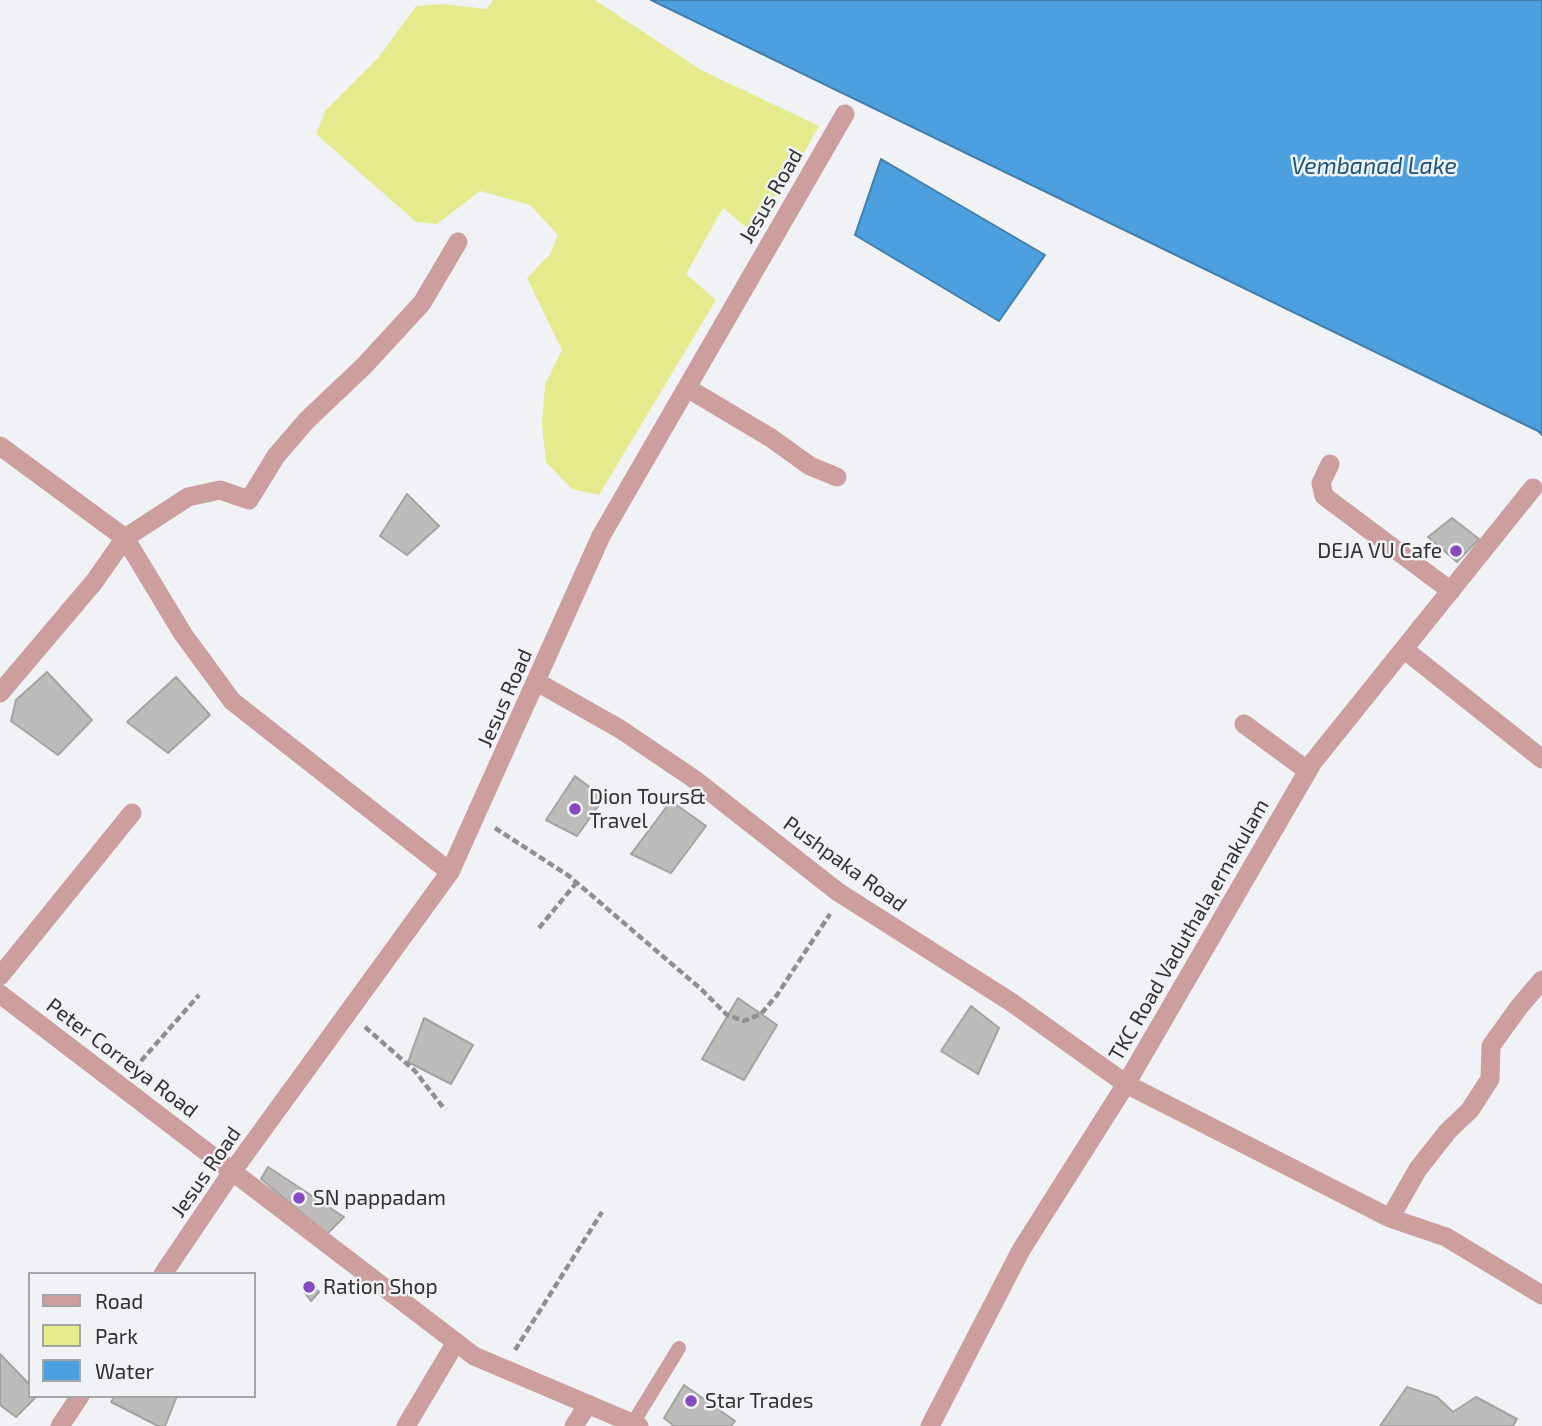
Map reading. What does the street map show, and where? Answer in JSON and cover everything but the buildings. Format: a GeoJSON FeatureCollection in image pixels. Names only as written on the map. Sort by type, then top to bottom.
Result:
{"type":"FeatureCollection","features":[{"type":"Feature","properties":{"kind":"street","name":"Jesus Road"},"geometry":{"type":"LineString","coordinates":[[164,1272],[232,1172],[450,872],[601,536],[705,362],[709,345],[845,114]]}},
{"type":"Feature","properties":{"kind":"street"},"geometry":{"type":"LineString","coordinates":[[0,693],[94,582],[125,538],[188,497],[220,490],[249,500],[276,456],[299,429],[364,366],[422,303],[458,242]]}},
{"type":"Feature","properties":{"kind":"street"},"geometry":{"type":"LineString","coordinates":[[689,389],[771,438],[810,466],[837,477]]}},
{"type":"Feature","properties":{"kind":"street"},"geometry":{"type":"LineString","coordinates":[[0,446],[125,538],[183,634],[232,701],[450,872]]}},
{"type":"Feature","properties":{"kind":"street"},"geometry":{"type":"LineString","coordinates":[[1330,464],[1321,483],[1325,496],[1451,591]]}},
{"type":"Feature","properties":{"kind":"street","name":"TKC Road Vaduthala,ernakulam"},"geometry":{"type":"LineString","coordinates":[[930,1426],[1021,1250],[1126,1084],[1308,771],[1533,488]]}},
{"type":"Feature","properties":{"kind":"street"},"geometry":{"type":"LineString","coordinates":[[1405,650],[1542,760]]}},
{"type":"Feature","properties":{"kind":"street","name":"Pushpaka Road"},"geometry":{"type":"LineString","coordinates":[[537,681],[620,729],[694,779],[843,896],[1011,1002],[1126,1084],[1390,1218]]}},
{"type":"Feature","properties":{"kind":"street"},"geometry":{"type":"LineString","coordinates":[[1244,724],[1308,771]]}},
{"type":"Feature","properties":{"kind":"street"},"geometry":{"type":"LineString","coordinates":[[0,976],[132,813]]}},
{"type":"Feature","properties":{"kind":"street"},"geometry":{"type":"LineString","coordinates":[[1542,981],[1519,1007],[1492,1046],[1490,1079],[1470,1110],[1448,1131],[1418,1169],[1390,1218],[1446,1237],[1542,1294]]}},
{"type":"Feature","properties":{"kind":"street","name":"Peter Correya Road"},"geometry":{"type":"LineString","coordinates":[[0,994],[474,1356],[636,1425]]}},
{"type":"Feature","properties":{"kind":"street"},"geometry":{"type":"LineString","coordinates":[[405,1426],[456,1342]]}},
{"type":"Feature","properties":{"kind":"street"},"geometry":{"type":"LineString","coordinates":[[60,1426],[79,1398]]}},
{"type":"Feature","properties":{"kind":"street"},"geometry":{"type":"LineString","coordinates":[[574,1426],[588,1404]]}},
{"type":"Feature","properties":{"kind":"lane"},"geometry":{"type":"LineString","coordinates":[[636,1425],[679,1348]]}},
{"type":"Feature","properties":{"kind":"path"},"geometry":{"type":"LineString","coordinates":[[474,819],[495,828],[577,882],[727,1015],[744,1021],[761,1014],[777,995],[843,896]]}},
{"type":"Feature","properties":{"kind":"path"},"geometry":{"type":"LineString","coordinates":[[539,928],[577,882]]}},
{"type":"Feature","properties":{"kind":"path"},"geometry":{"type":"LineString","coordinates":[[120,1085],[199,995]]}},
{"type":"Feature","properties":{"kind":"path"},"geometry":{"type":"LineString","coordinates":[[350,1011],[415,1071],[444,1110]]}},
{"type":"Feature","properties":{"kind":"path"},"geometry":{"type":"LineString","coordinates":[[504,1368],[602,1212]]}},
{"type":"Feature","properties":{"kind":"green space"},"geometry":{"type":"Polygon","coordinates":[[[493,0],[595,0],[701,70],[819,126],[788,181],[747,228],[723,208],[686,274],[716,300],[599,495],[572,489],[546,462],[542,424],[545,385],[562,350],[527,278],[550,254],[558,235],[530,205],[480,191],[437,224],[416,222],[316,134],[326,110],[379,57],[416,6],[442,4],[487,9],[493,0]]]}},
{"type":"Feature","properties":{"kind":"water","name":"Vembanad Lake"},"geometry":{"type":"Polygon","coordinates":[[[651,0],[1542,0],[1542,435],[1538,431],[651,0]]]}},
{"type":"Feature","properties":{"kind":"water"},"geometry":{"type":"Polygon","coordinates":[[[881,159],[1045,255],[999,321],[855,235],[881,159]]]}},
{"type":"Feature","properties":{"kind":"place","name":"DEJA VU Cafe"},"geometry":{"type":"Point","coordinates":[1456,551]}},
{"type":"Feature","properties":{"kind":"place","name":"Dion Tours& Travel"},"geometry":{"type":"Point","coordinates":[575,809]}},
{"type":"Feature","properties":{"kind":"place","name":"SN pappadam"},"geometry":{"type":"Point","coordinates":[299,1198]}},
{"type":"Feature","properties":{"kind":"place","name":"Ration Shop"},"geometry":{"type":"Point","coordinates":[309,1287]}},
{"type":"Feature","properties":{"kind":"place","name":"Star Trades"},"geometry":{"type":"Point","coordinates":[691,1401]}}]}
